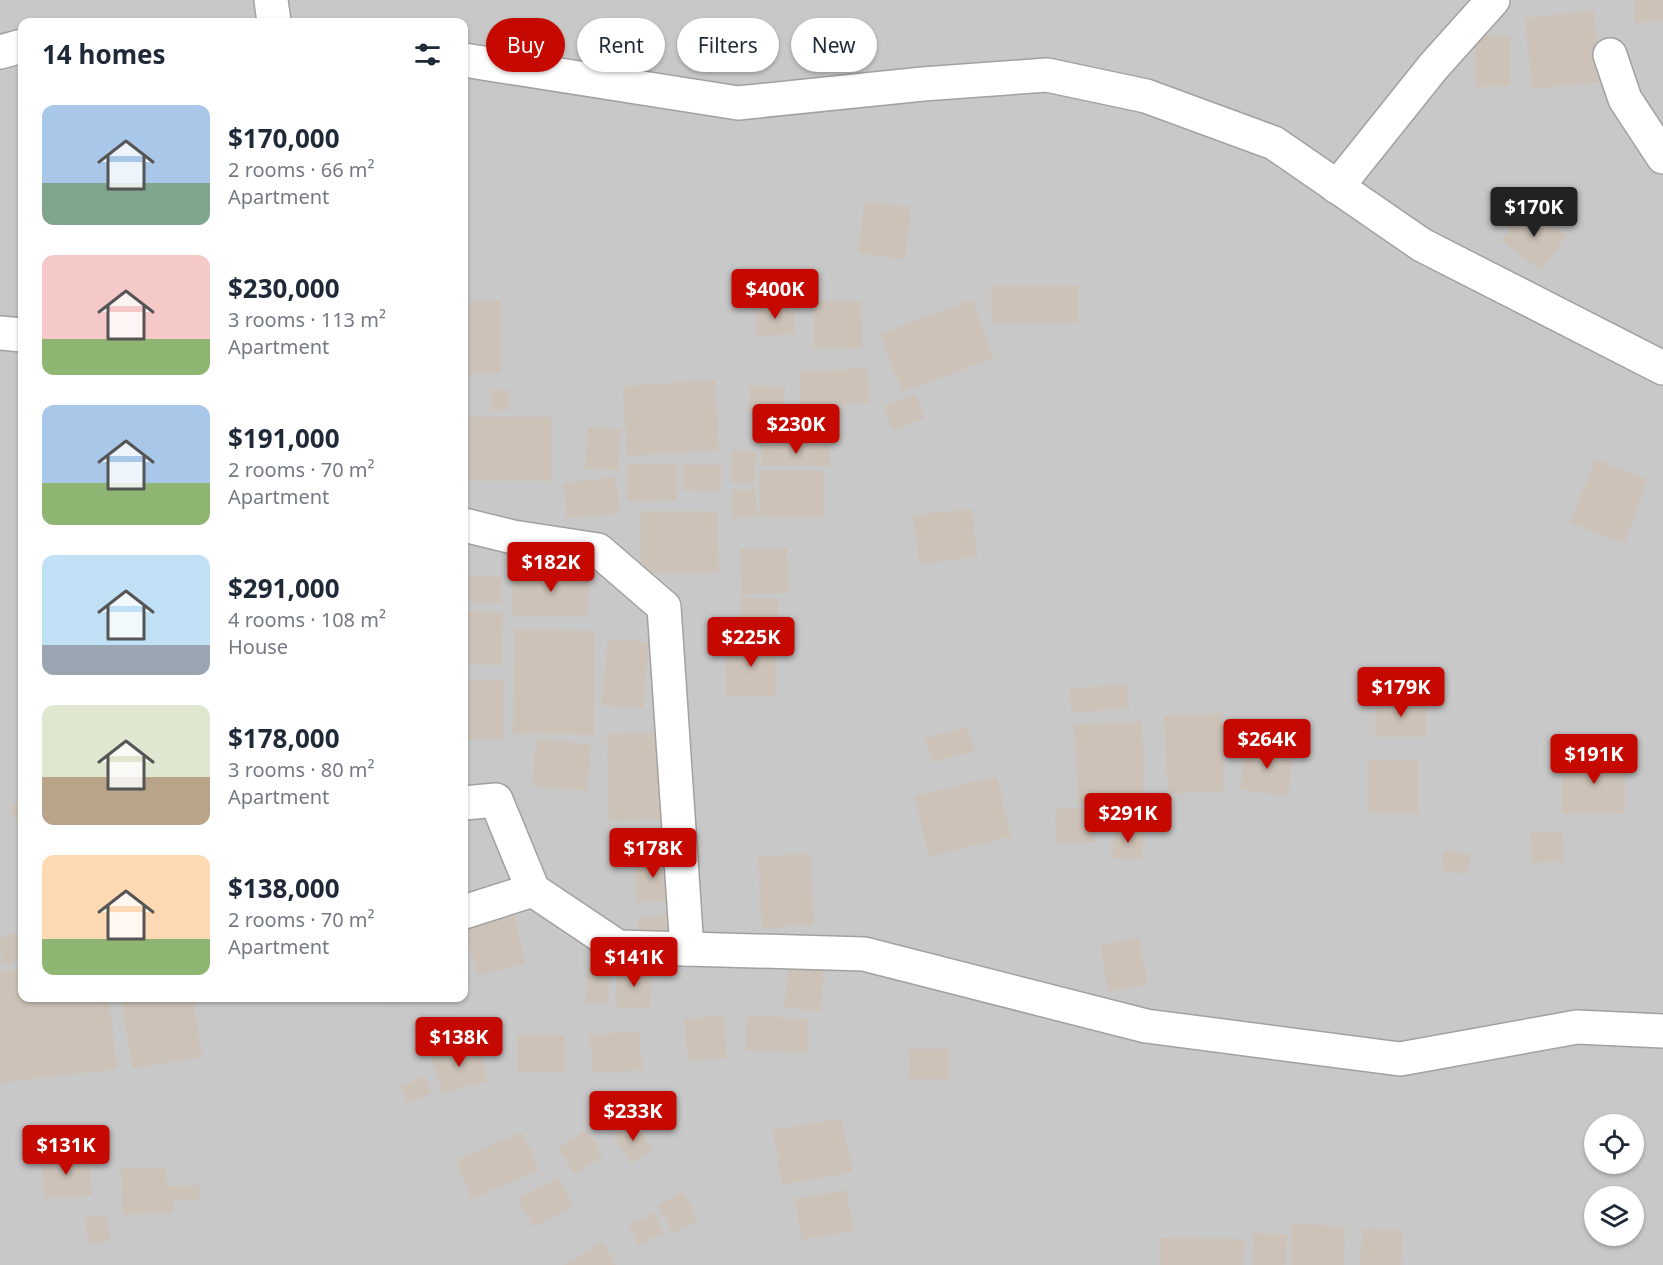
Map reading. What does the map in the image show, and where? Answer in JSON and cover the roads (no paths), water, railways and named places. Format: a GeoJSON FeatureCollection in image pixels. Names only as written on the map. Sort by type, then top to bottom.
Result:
{"type":"FeatureCollection","features":[{"type":"Feature","properties":{"kind":"street"},"geometry":{"type":"LineString","coordinates":[[271,0],[273,18]]}},
{"type":"Feature","properties":{"kind":"street"},"geometry":{"type":"LineString","coordinates":[[1337,187],[1434,67],[1493,0]]}},
{"type":"Feature","properties":{"kind":"street"},"geometry":{"type":"LineString","coordinates":[[0,52],[18,47]]}},
{"type":"Feature","properties":{"kind":"street"},"geometry":{"type":"LineString","coordinates":[[1610,55],[1625,99],[1663,157]]}},
{"type":"Feature","properties":{"kind":"street"},"geometry":{"type":"LineString","coordinates":[[468,61],[738,103],[923,84],[1047,75],[1146,96],[1274,143],[1422,245],[1663,368]]}},
{"type":"Feature","properties":{"kind":"street"},"geometry":{"type":"LineString","coordinates":[[0,333],[18,335]]}},
{"type":"Feature","properties":{"kind":"street"},"geometry":{"type":"LineString","coordinates":[[468,526],[513,537],[598,550],[664,607],[687,949]]}},
{"type":"Feature","properties":{"kind":"street"},"geometry":{"type":"LineString","coordinates":[[468,803],[496,800],[533,890],[618,947],[864,954],[1146,1026],[1400,1059],[1577,1027],[1663,1031]]}},
{"type":"Feature","properties":{"kind":"street"},"geometry":{"type":"LineString","coordinates":[[468,911],[533,890]]}}]}
